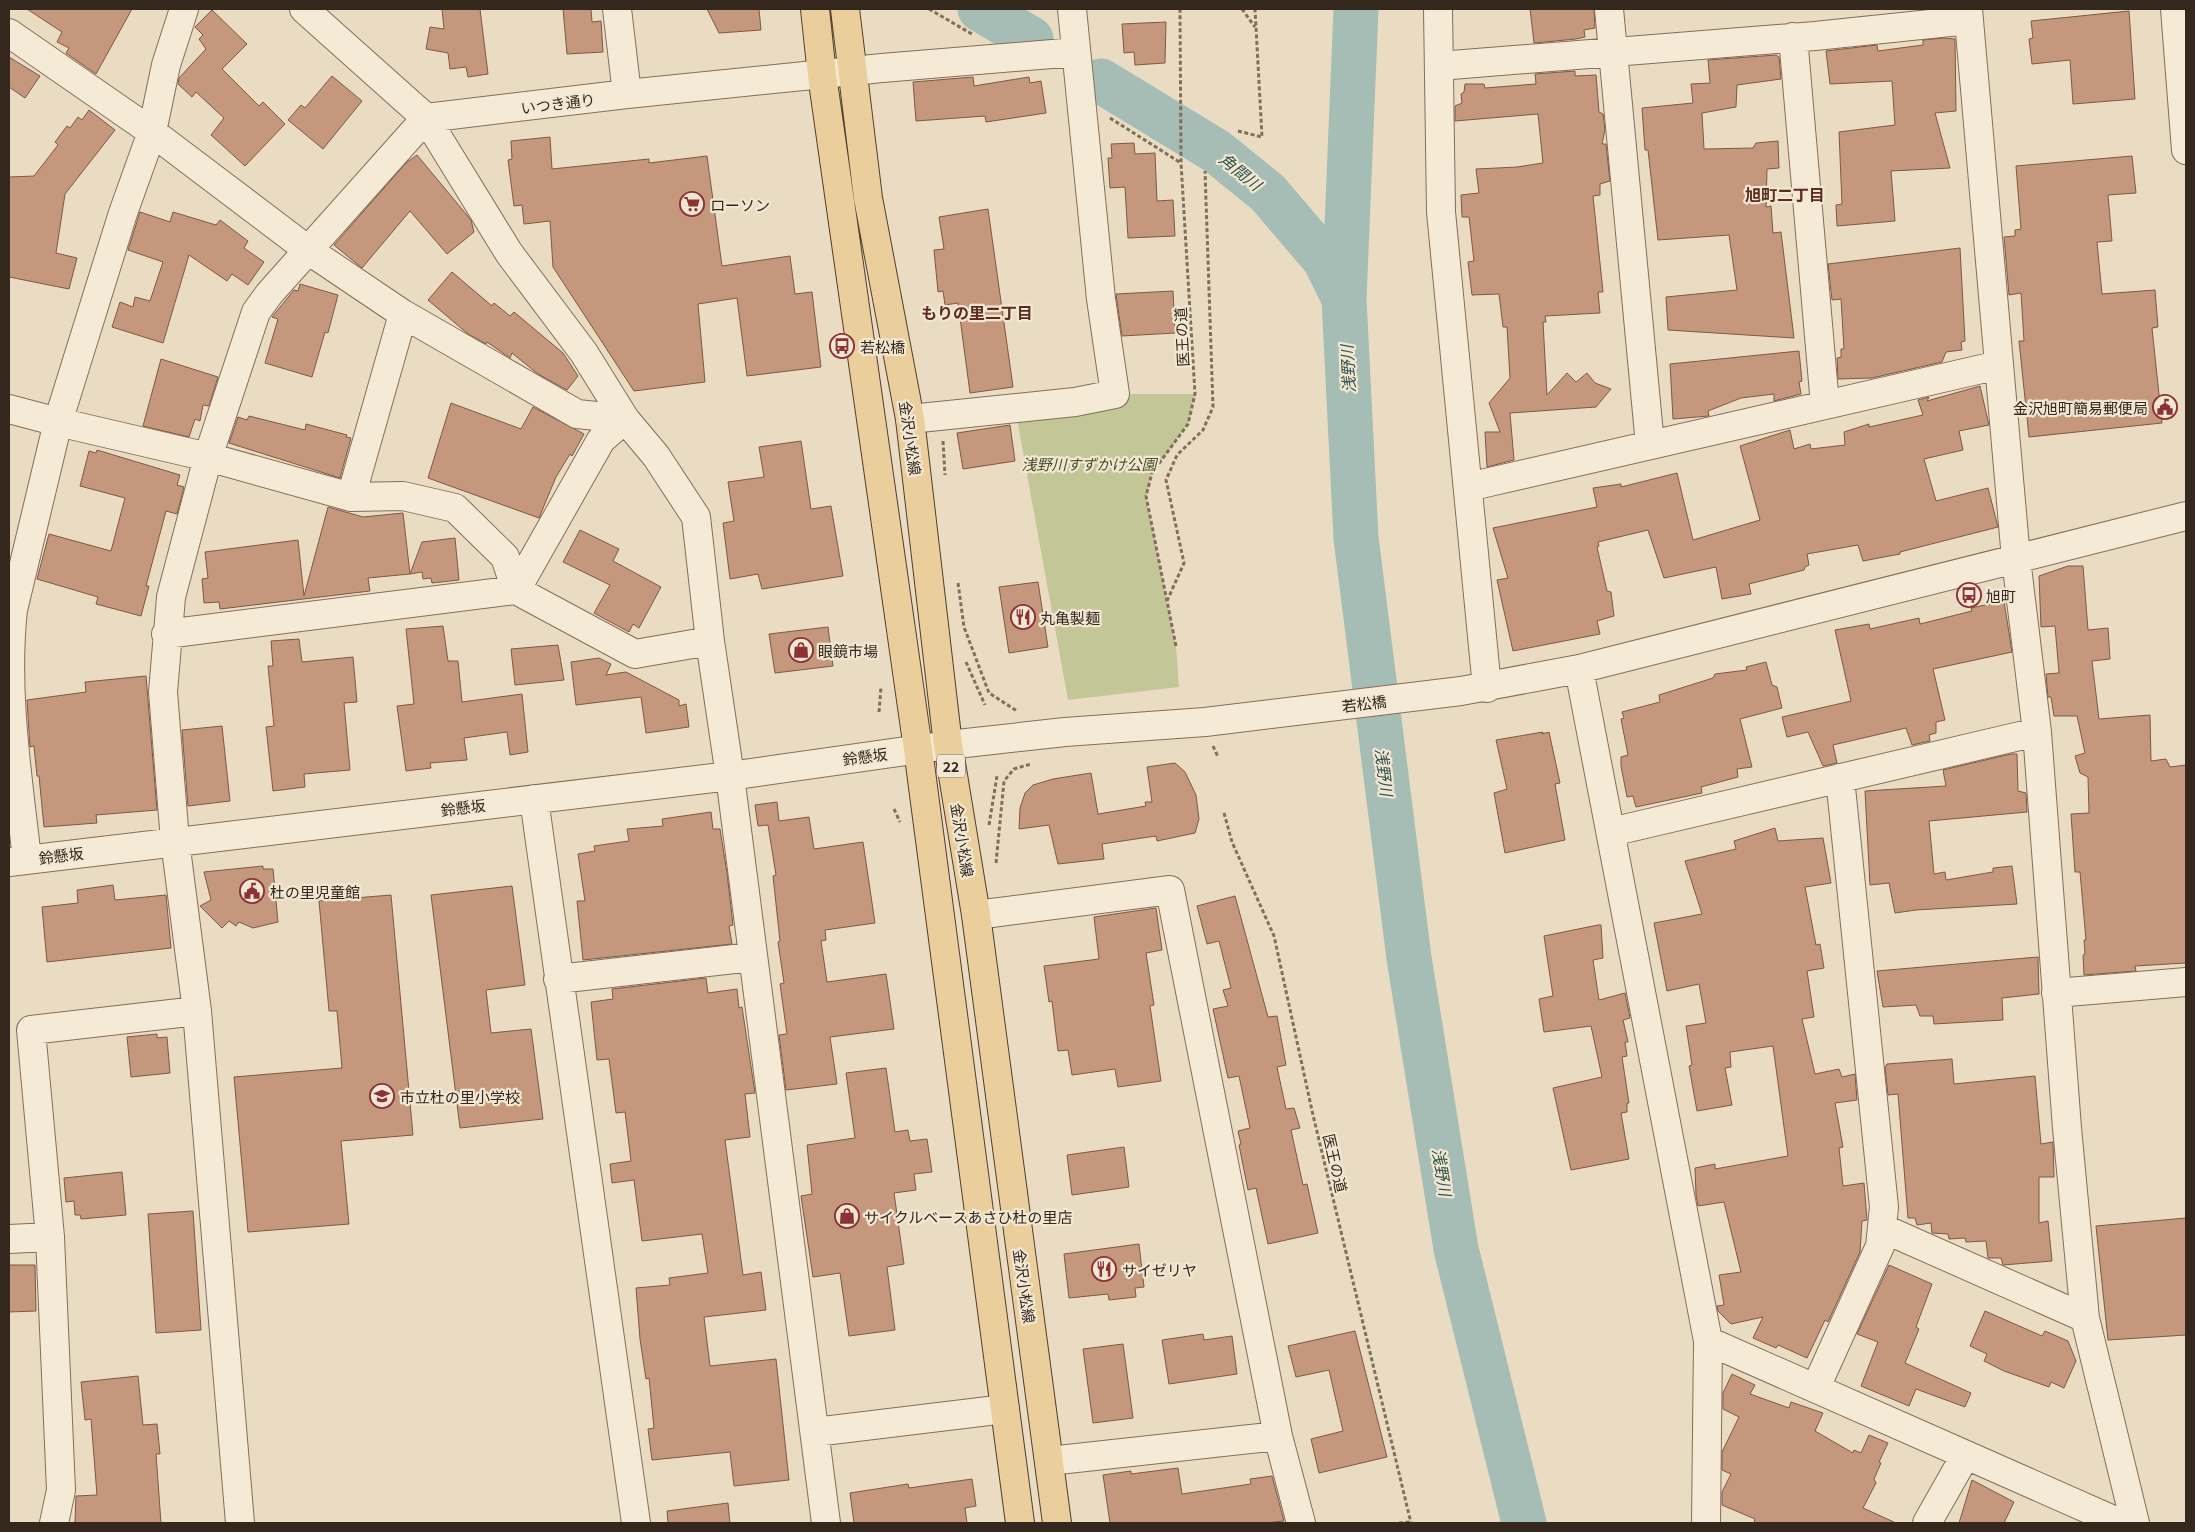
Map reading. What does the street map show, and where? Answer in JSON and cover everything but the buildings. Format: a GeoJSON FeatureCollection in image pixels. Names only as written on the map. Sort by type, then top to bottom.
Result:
{"type":"FeatureCollection","features":[{"type":"Feature","properties":{"kind":"main road","name":"22"},"geometry":{"type":"LineString","coordinates":[[816,9],[822,75],[918,749],[1020,1523]]}},
{"type":"Feature","properties":{"kind":"main road","name":"金沢小松線"},"geometry":{"type":"LineString","coordinates":[[845,9],[868,198],[910,419],[948,745],[976,915],[1056,1523]]}},
{"type":"Feature","properties":{"kind":"street"},"geometry":{"type":"LineString","coordinates":[[18,861],[10,712],[10,641],[13,610],[58,422],[122,213],[152,132],[166,65],[184,9]]}},
{"type":"Feature","properties":{"kind":"street"},"geometry":{"type":"LineString","coordinates":[[304,9],[426,118],[509,253],[584,353],[624,419],[656,456],[696,517],[710,641],[730,776],[826,1523]]}},
{"type":"Feature","properties":{"kind":"street"},"geometry":{"type":"LineString","coordinates":[[617,9],[627,94]]}},
{"type":"Feature","properties":{"kind":"street"},"geometry":{"type":"LineString","coordinates":[[910,419],[1075,402],[1115,394],[1101,299],[1072,9]]}},
{"type":"Feature","properties":{"kind":"street"},"geometry":{"type":"LineString","coordinates":[[1438,9],[1441,212],[1468,487],[1474,690]]}},
{"type":"Feature","properties":{"kind":"street"},"geometry":{"type":"LineString","coordinates":[[1609,9],[1650,445]]}},
{"type":"Feature","properties":{"kind":"street"},"geometry":{"type":"LineString","coordinates":[[2175,9],[2186,150]]}},
{"type":"Feature","properties":{"kind":"street"},"geometry":{"type":"LineString","coordinates":[[1439,66],[1793,37],[1968,14],[2016,559],[2037,732],[2056,993],[2085,1318],[2135,1523]]}},
{"type":"Feature","properties":{"kind":"street"},"geometry":{"type":"LineString","coordinates":[[9,33],[152,132],[308,250],[403,314],[577,414],[624,419]]}},
{"type":"Feature","properties":{"kind":"street"},"geometry":{"type":"LineString","coordinates":[[1793,37],[1825,404]]}},
{"type":"Feature","properties":{"kind":"street","name":"いつき通り"},"geometry":{"type":"LineString","coordinates":[[426,118],[627,94],[1076,52]]}},
{"type":"Feature","properties":{"kind":"street"},"geometry":{"type":"LineString","coordinates":[[240,1523],[197,1011],[176,842],[163,692],[166,634],[171,597],[208,457],[256,312],[268,294],[426,118]]}},
{"type":"Feature","properties":{"kind":"street"},"geometry":{"type":"LineString","coordinates":[[351,497],[403,314]]}},
{"type":"Feature","properties":{"kind":"street"},"geometry":{"type":"LineString","coordinates":[[1468,487],[1999,364]]}},
{"type":"Feature","properties":{"kind":"street"},"geometry":{"type":"LineString","coordinates":[[9,408],[58,422],[208,457],[351,497],[403,496],[455,508],[505,557],[516,590]]}},
{"type":"Feature","properties":{"kind":"street"},"geometry":{"type":"LineString","coordinates":[[516,590],[601,440],[624,419]]}},
{"type":"Feature","properties":{"kind":"street","name":"若松橋"},"geometry":{"type":"LineString","coordinates":[[948,745],[1267,714],[1474,690],[1579,669],[2186,516]]}},
{"type":"Feature","properties":{"kind":"street"},"geometry":{"type":"LineString","coordinates":[[166,634],[516,590],[635,654],[710,641]]}},
{"type":"Feature","properties":{"kind":"street"},"geometry":{"type":"LineString","coordinates":[[1579,669],[1708,1341],[1706,1523]]}},
{"type":"Feature","properties":{"kind":"street"},"geometry":{"type":"LineString","coordinates":[[1610,832],[2037,732]]}},
{"type":"Feature","properties":{"kind":"street","name":"鈴懸坂"},"geometry":{"type":"LineString","coordinates":[[18,861],[730,776],[948,745]]}},
{"type":"Feature","properties":{"kind":"street"},"geometry":{"type":"LineString","coordinates":[[1816,1388],[1880,1246],[1884,1207],[1840,778]]}},
{"type":"Feature","properties":{"kind":"street"},"geometry":{"type":"LineString","coordinates":[[534,799],[636,1523]]}},
{"type":"Feature","properties":{"kind":"street"},"geometry":{"type":"LineString","coordinates":[[976,915],[1170,890],[1278,1436],[1302,1523]]}},
{"type":"Feature","properties":{"kind":"street"},"geometry":{"type":"LineString","coordinates":[[558,978],[752,957]]}},
{"type":"Feature","properties":{"kind":"street"},"geometry":{"type":"LineString","coordinates":[[2056,993],[2186,982]]}},
{"type":"Feature","properties":{"kind":"street"},"geometry":{"type":"LineString","coordinates":[[54,1523],[61,1490],[50,1237],[31,1030],[197,1011]]}},
{"type":"Feature","properties":{"kind":"street"},"geometry":{"type":"LineString","coordinates":[[1882,1228],[2085,1318]]}},
{"type":"Feature","properties":{"kind":"street"},"geometry":{"type":"LineString","coordinates":[[9,1239],[50,1237]]}},
{"type":"Feature","properties":{"kind":"street"},"geometry":{"type":"LineString","coordinates":[[1708,1341],[2120,1523]]}},
{"type":"Feature","properties":{"kind":"street"},"geometry":{"type":"LineString","coordinates":[[815,1432],[1005,1409]]}},
{"type":"Feature","properties":{"kind":"street"},"geometry":{"type":"LineString","coordinates":[[1049,1461],[1278,1436]]}},
{"type":"Feature","properties":{"kind":"street"},"geometry":{"type":"LineString","coordinates":[[1927,1523],[1965,1456]]}},
{"type":"Feature","properties":{"kind":"path","name":"医王の道"},"geometry":{"type":"LineString","coordinates":[[1176,646],[1146,496],[1152,473],[1188,424],[1196,394],[1181,141],[1180,9]]}},
{"type":"Feature","properties":{"kind":"path"},"geometry":{"type":"LineString","coordinates":[[1242,9],[1256,29]]}},
{"type":"Feature","properties":{"kind":"path"},"geometry":{"type":"LineString","coordinates":[[1238,131],[1262,137],[1255,9]]}},
{"type":"Feature","properties":{"kind":"path"},"geometry":{"type":"LineString","coordinates":[[1167,602],[1184,563],[1166,480],[1177,455],[1203,430],[1213,407],[1205,171]]}},
{"type":"Feature","properties":{"kind":"path"},"geometry":{"type":"LineString","coordinates":[[941,416],[946,483]]}},
{"type":"Feature","properties":{"kind":"path"},"geometry":{"type":"LineString","coordinates":[[957,579],[964,627],[989,693],[1018,712]]}},
{"type":"Feature","properties":{"kind":"path"},"geometry":{"type":"LineString","coordinates":[[964,658],[985,705]]}},
{"type":"Feature","properties":{"kind":"path"},"geometry":{"type":"LineString","coordinates":[[1209,739],[1218,757]]}},
{"type":"Feature","properties":{"kind":"path"},"geometry":{"type":"LineString","coordinates":[[992,852],[995,870],[1004,781],[1014,769],[1040,762]]}},
{"type":"Feature","properties":{"kind":"path"},"geometry":{"type":"LineString","coordinates":[[990,834],[989,825],[997,776]]}},
{"type":"Feature","properties":{"kind":"path","name":"医王の道"},"geometry":{"type":"LineString","coordinates":[[1224,813],[1232,842],[1274,936],[1313,1115],[1410,1522]]}},
{"type":"Feature","properties":{"kind":"path"},"geometry":{"type":"LineString","coordinates":[[1399,1523],[1410,1522]]}},
{"type":"Feature","properties":{"kind":"green space","name":"浅野川すずかけ公園"},"geometry":{"type":"Polygon","coordinates":[[[1115,394],[1195,394],[1188,424],[1152,473],[1146,496],[1176,646],[1179,687],[1068,700],[1015,408],[1115,394]]]}},
{"type":"Feature","properties":{"kind":"waterway","name":"角間川"},"geometry":{"type":"LineString","coordinates":[[980,9],[1031,39]]}},
{"type":"Feature","properties":{"kind":"waterway","name":"浅野川"},"geometry":{"type":"LineString","coordinates":[[1356,9],[1344,299],[1356,538],[1409,958],[1456,1249],[1524,1523]]}},
{"type":"Feature","properties":{"kind":"waterway","name":"角間川"},"geometry":{"type":"LineString","coordinates":[[1101,81],[1216,151],[1268,193],[1325,260],[1344,299]]}},
{"type":"Feature","properties":{"kind":"place","name":"ローソン"},"geometry":{"type":"Point","coordinates":[692,204]}},
{"type":"Feature","properties":{"kind":"place","name":"若松橋"},"geometry":{"type":"Point","coordinates":[842,346]}},
{"type":"Feature","properties":{"kind":"place","name":"金沢旭町簡易郵便局"},"geometry":{"type":"Point","coordinates":[2165,407]}},
{"type":"Feature","properties":{"kind":"place","name":"旭町"},"geometry":{"type":"Point","coordinates":[1969,595]}},
{"type":"Feature","properties":{"kind":"place","name":"丸亀製麺"},"geometry":{"type":"Point","coordinates":[1023,617]}},
{"type":"Feature","properties":{"kind":"place","name":"眼鏡市場"},"geometry":{"type":"Point","coordinates":[801,650]}},
{"type":"Feature","properties":{"kind":"place","name":"杜の里児童館"},"geometry":{"type":"Point","coordinates":[252,891]}},
{"type":"Feature","properties":{"kind":"place","name":"市立杜の里小学校"},"geometry":{"type":"Point","coordinates":[382,1096]}},
{"type":"Feature","properties":{"kind":"place","name":"サイクルベースあさひ杜の里店"},"geometry":{"type":"Point","coordinates":[847,1216]}},
{"type":"Feature","properties":{"kind":"place","name":"サイゼリヤ"},"geometry":{"type":"Point","coordinates":[1104,1269]}},
{"type":"Feature","properties":{"kind":"district","name":"旭町二丁目"},"geometry":{"type":"Point","coordinates":[1785,194]}},
{"type":"Feature","properties":{"kind":"district","name":"もりの里二丁目"},"geometry":{"type":"Point","coordinates":[977,312]}}]}
